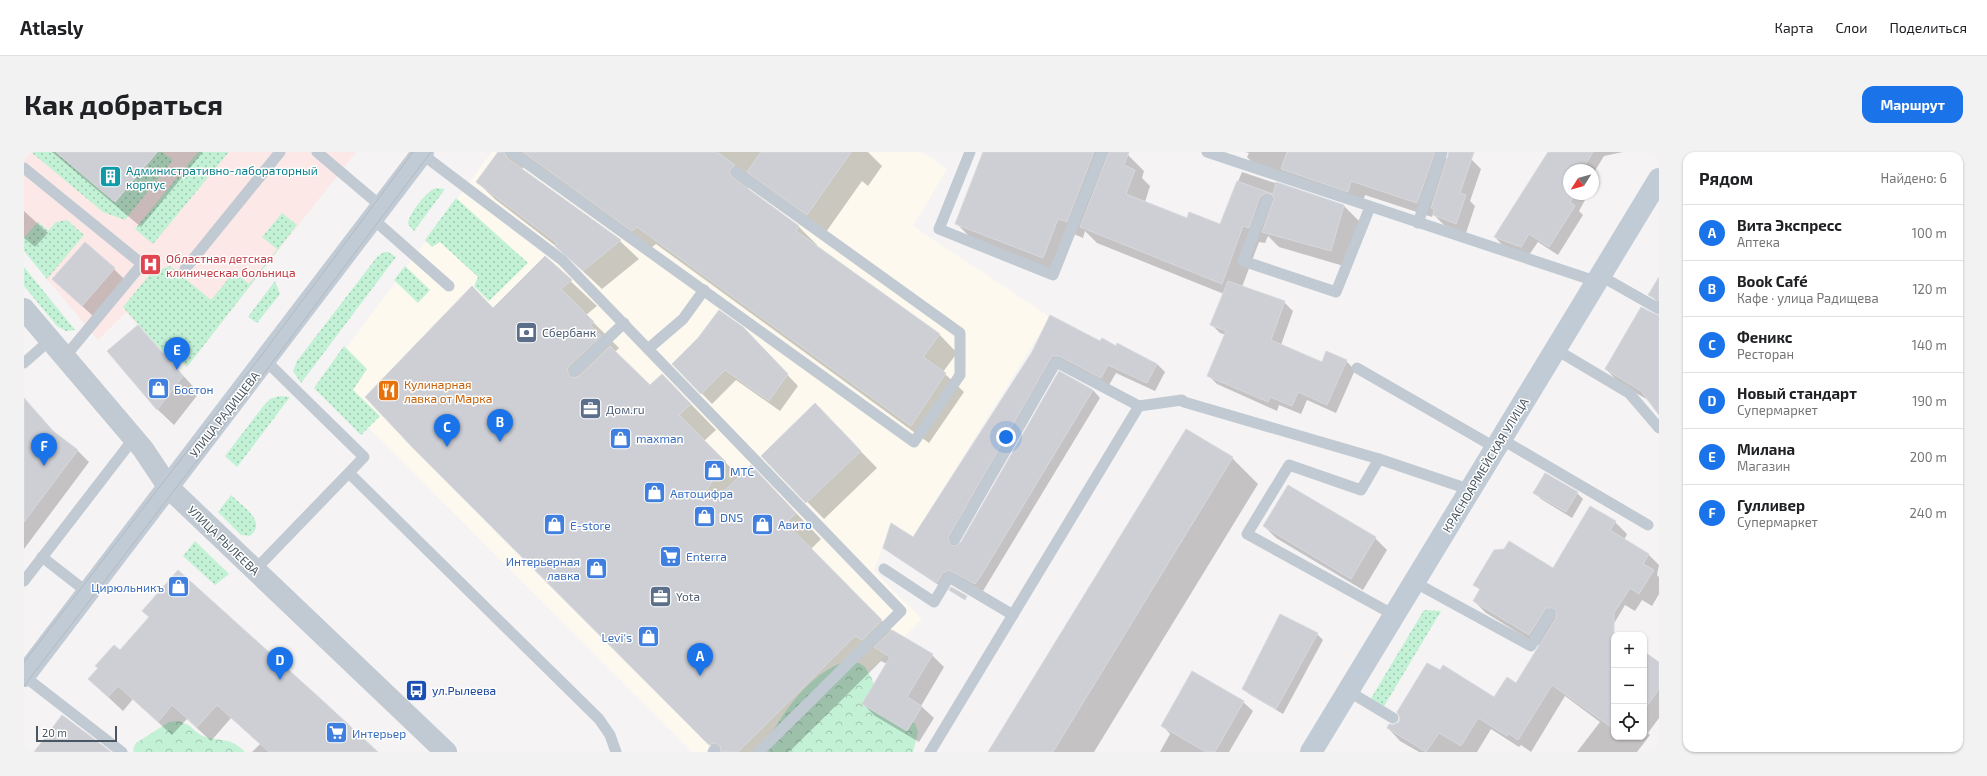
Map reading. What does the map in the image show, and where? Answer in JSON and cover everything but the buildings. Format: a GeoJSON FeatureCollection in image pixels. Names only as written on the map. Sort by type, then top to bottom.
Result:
{"type":"FeatureCollection","features":[{"type":"Feature","properties":{"kind":"main road","name":"УЛИЦА РАДИЩЕВА"},"geometry":{"type":"LineString","coordinates":[[24,676],[87,592],[266,361],[422,153]]}},
{"type":"Feature","properties":{"kind":"main road","name":"КРАСНОАРМЕЙСКАЯ УЛИЦА"},"geometry":{"type":"LineString","coordinates":[[1312,752],[1597,278],[1659,179]]}},
{"type":"Feature","properties":{"kind":"street","name":"УЛИЦА РЫЛЕЕВА"},"geometry":{"type":"LineString","coordinates":[[27,318],[50,340],[134,438],[169,488],[446,752]]}},
{"type":"Feature","properties":{"kind":"lane"},"geometry":{"type":"LineString","coordinates":[[185,269],[280,152]]}},
{"type":"Feature","properties":{"kind":"lane"},"geometry":{"type":"LineString","coordinates":[[317,152],[449,286]]}},
{"type":"Feature","properties":{"kind":"lane"},"geometry":{"type":"LineString","coordinates":[[511,152],[914,442],[960,375],[960,333],[736,172]]}},
{"type":"Feature","properties":{"kind":"lane"},"geometry":{"type":"LineString","coordinates":[[970,152],[939,229],[1054,275],[1102,152]]}},
{"type":"Feature","properties":{"kind":"lane"},"geometry":{"type":"LineString","coordinates":[[1207,152],[1418,223],[1597,278],[1659,309]]}},
{"type":"Feature","properties":{"kind":"lane"},"geometry":{"type":"LineString","coordinates":[[1418,223],[1442,152]]}},
{"type":"Feature","properties":{"kind":"lane"},"geometry":{"type":"LineString","coordinates":[[422,153],[562,260],[901,611],[759,752]]}},
{"type":"Feature","properties":{"kind":"lane"},"geometry":{"type":"LineString","coordinates":[[24,168],[142,264],[64,358]]}},
{"type":"Feature","properties":{"kind":"lane"},"geometry":{"type":"LineString","coordinates":[[1267,200],[1243,261],[1336,292],[1370,207]]}},
{"type":"Feature","properties":{"kind":"lane"},"geometry":{"type":"LineString","coordinates":[[648,349],[683,319],[704,290]]}},
{"type":"Feature","properties":{"kind":"lane"},"geometry":{"type":"LineString","coordinates":[[574,371],[624,324]]}},
{"type":"Feature","properties":{"kind":"lane"},"geometry":{"type":"LineString","coordinates":[[24,363],[50,340]]}},
{"type":"Feature","properties":{"kind":"lane"},"geometry":{"type":"LineString","coordinates":[[1555,349],[1629,393],[1659,428]]}},
{"type":"Feature","properties":{"kind":"lane"},"geometry":{"type":"LineString","coordinates":[[255,570],[364,457],[266,361]]}},
{"type":"Feature","properties":{"kind":"lane"},"geometry":{"type":"LineString","coordinates":[[955,539],[1056,362],[1139,406],[1182,400],[1184,402],[1379,459],[1470,490]]}},
{"type":"Feature","properties":{"kind":"lane"},"geometry":{"type":"LineString","coordinates":[[1357,368],[1648,525]]}},
{"type":"Feature","properties":{"kind":"lane"},"geometry":{"type":"LineString","coordinates":[[930,752],[1139,406]]}},
{"type":"Feature","properties":{"kind":"lane"},"geometry":{"type":"LineString","coordinates":[[24,581],[134,438]]}},
{"type":"Feature","properties":{"kind":"lane"},"geometry":{"type":"LineString","coordinates":[[1379,459],[1361,490],[1289,465],[1247,534],[1394,615]]}},
{"type":"Feature","properties":{"kind":"lane"},"geometry":{"type":"LineString","coordinates":[[349,473],[600,719],[610,735],[616,752]]}},
{"type":"Feature","properties":{"kind":"lane"},"geometry":{"type":"LineString","coordinates":[[42,557],[87,592]]}},
{"type":"Feature","properties":{"kind":"lane"},"geometry":{"type":"LineString","coordinates":[[884,569],[934,602],[949,577],[1013,615]]}},
{"type":"Feature","properties":{"kind":"lane"},"geometry":{"type":"LineString","coordinates":[[1414,582],[1531,646],[1550,614]]}},
{"type":"Feature","properties":{"kind":"lane"},"geometry":{"type":"LineString","coordinates":[[24,676],[122,752]]}},
{"type":"Feature","properties":{"kind":"lane"},"geometry":{"type":"LineString","coordinates":[[1348,691],[1393,718]]}},
{"type":"Feature","properties":{"kind":"shaded area","name":"Областная детская клиническая больница"},"geometry":{"type":"Polygon","coordinates":[[[24,152],[356,152],[186,368],[177,357],[171,363],[126,312],[98,340],[24,251],[24,152]]]}},
{"type":"Feature","properties":{"kind":"shaded area"},"geometry":{"type":"Polygon","coordinates":[[[492,152],[922,152],[947,169],[913,226],[1050,317],[913,537],[891,522],[874,571],[922,619],[788,752],[692,752],[322,381],[492,152]]]}},
{"type":"Feature","properties":{"kind":"green space"},"geometry":{"type":"Polygon","coordinates":[[[31,152],[55,152],[116,202],[158,152],[162,152],[173,160],[125,220],[103,212],[31,152]]]}},
{"type":"Feature","properties":{"kind":"green space"},"geometry":{"type":"Polygon","coordinates":[[[198,152],[229,152],[153,244],[135,229],[198,152]]]}},
{"type":"Feature","properties":{"kind":"green space"},"geometry":{"type":"Polygon","coordinates":[[[436,188],[445,189],[414,231],[408,224],[414,209],[428,193],[436,188]]]}},
{"type":"Feature","properties":{"kind":"green space"},"geometry":{"type":"Polygon","coordinates":[[[456,198],[528,263],[489,301],[474,286],[478,277],[440,242],[432,247],[425,240],[456,198]]]}},
{"type":"Feature","properties":{"kind":"green space"},"geometry":{"type":"Polygon","coordinates":[[[282,213],[297,225],[187,367],[177,357],[171,361],[123,307],[151,273],[170,266],[211,300],[234,272],[249,284],[277,249],[262,237],[282,213]]]}},
{"type":"Feature","properties":{"kind":"green space"},"geometry":{"type":"Polygon","coordinates":[[[67,220],[84,235],[47,279],[24,251],[24,238],[38,222],[48,231],[56,222],[67,220]]]}},
{"type":"Feature","properties":{"kind":"green space"},"geometry":{"type":"Polygon","coordinates":[[[384,252],[388,252],[396,257],[301,383],[293,371],[297,361],[377,257],[384,252]]]}},
{"type":"Feature","properties":{"kind":"green space"},"geometry":{"type":"Polygon","coordinates":[[[405,266],[430,290],[418,303],[394,280],[405,266]]]}},
{"type":"Feature","properties":{"kind":"green space"},"geometry":{"type":"Polygon","coordinates":[[[24,267],[75,330],[66,331],[57,326],[24,286],[24,267]]]}},
{"type":"Feature","properties":{"kind":"green space"},"geometry":{"type":"Polygon","coordinates":[[[275,281],[280,294],[257,323],[248,317],[275,281]]]}},
{"type":"Feature","properties":{"kind":"green space"},"geometry":{"type":"Polygon","coordinates":[[[344,346],[367,369],[353,390],[380,416],[361,435],[314,388],[344,346]]]}},
{"type":"Feature","properties":{"kind":"green space"},"geometry":{"type":"Polygon","coordinates":[[[279,396],[290,397],[237,467],[225,456],[265,404],[270,399],[279,396]]]}},
{"type":"Feature","properties":{"kind":"green space"},"geometry":{"type":"Polygon","coordinates":[[[231,495],[247,509],[255,520],[255,531],[250,536],[241,535],[218,512],[231,495]]]}},
{"type":"Feature","properties":{"kind":"green space"},"geometry":{"type":"Polygon","coordinates":[[[195,541],[229,574],[215,585],[183,556],[195,541]]]}},
{"type":"Feature","properties":{"kind":"green space"},"geometry":{"type":"Polygon","coordinates":[[[1424,610],[1441,611],[1383,708],[1370,700],[1424,610]]]}},
{"type":"Feature","properties":{"kind":"green space"},"geometry":{"type":"Polygon","coordinates":[[[847,661],[859,663],[865,667],[871,677],[879,697],[915,724],[918,732],[913,752],[761,752],[786,711],[807,686],[819,675],[847,661]]]}},
{"type":"Feature","properties":{"kind":"green space"},"geometry":{"type":"Polygon","coordinates":[[[178,721],[190,726],[205,737],[228,741],[239,746],[245,752],[134,752],[133,749],[136,743],[169,722],[178,721]]]}},
{"type":"Feature","properties":{"kind":"tram line"},"geometry":{"type":"LineString","coordinates":[[24,662],[264,352],[413,152]]}},
{"type":"Feature","properties":{"kind":"tram line"},"geometry":{"type":"LineString","coordinates":[[24,686],[256,384],[431,152]]}},
{"type":"Feature","properties":{"kind":"place","name":"Административно-лабораторный корпус"},"geometry":{"type":"Point","coordinates":[111,177]}},
{"type":"Feature","properties":{"kind":"place","name":"Областная детская клиническая больница"},"geometry":{"type":"Point","coordinates":[151,265]}},
{"type":"Feature","properties":{"kind":"place","name":"Сбербанк"},"geometry":{"type":"Point","coordinates":[526,332]}},
{"type":"Feature","properties":{"kind":"place","name":"Милана"},"geometry":{"type":"Point","coordinates":[177,370]}},
{"type":"Feature","properties":{"kind":"place","name":"Бостон"},"geometry":{"type":"Point","coordinates":[159,389]}},
{"type":"Feature","properties":{"kind":"place","name":"Кулинарная лавка от Марка"},"geometry":{"type":"Point","coordinates":[388,391]}},
{"type":"Feature","properties":{"kind":"place","name":"Дом.ru"},"geometry":{"type":"Point","coordinates":[591,409]}},
{"type":"Feature","properties":{"kind":"place","name":"maxman"},"geometry":{"type":"Point","coordinates":[621,438]}},
{"type":"Feature","properties":{"kind":"place","name":"Book Café"},"geometry":{"type":"Point","coordinates":[500,442]}},
{"type":"Feature","properties":{"kind":"place","name":"Феникс"},"geometry":{"type":"Point","coordinates":[447,447]}},
{"type":"Feature","properties":{"kind":"place","name":"Гулливер"},"geometry":{"type":"Point","coordinates":[44,466]}},
{"type":"Feature","properties":{"kind":"place","name":"МТС"},"geometry":{"type":"Point","coordinates":[715,471]}},
{"type":"Feature","properties":{"kind":"place","name":"Автоцифра"},"geometry":{"type":"Point","coordinates":[654,493]}},
{"type":"Feature","properties":{"kind":"place","name":"DNS"},"geometry":{"type":"Point","coordinates":[705,517]}},
{"type":"Feature","properties":{"kind":"place","name":"Авито"},"geometry":{"type":"Point","coordinates":[762,524]}},
{"type":"Feature","properties":{"kind":"place","name":"E-store"},"geometry":{"type":"Point","coordinates":[555,525]}},
{"type":"Feature","properties":{"kind":"place","name":"Enterra"},"geometry":{"type":"Point","coordinates":[670,556]}},
{"type":"Feature","properties":{"kind":"place","name":"Интерьерная лавка"},"geometry":{"type":"Point","coordinates":[596,568]}},
{"type":"Feature","properties":{"kind":"place","name":"Цирюльникъ"},"geometry":{"type":"Point","coordinates":[179,587]}},
{"type":"Feature","properties":{"kind":"place","name":"Yota"},"geometry":{"type":"Point","coordinates":[660,596]}},
{"type":"Feature","properties":{"kind":"place","name":"Levi's"},"geometry":{"type":"Point","coordinates":[648,637]}},
{"type":"Feature","properties":{"kind":"place","name":"Вита Экспресс"},"geometry":{"type":"Point","coordinates":[700,676]}},
{"type":"Feature","properties":{"kind":"place","name":"Новый стандарт"},"geometry":{"type":"Point","coordinates":[280,680]}},
{"type":"Feature","properties":{"kind":"place","name":"ул.Рылеева"},"geometry":{"type":"Point","coordinates":[417,690]}},
{"type":"Feature","properties":{"kind":"place","name":"Интерьер"},"geometry":{"type":"Point","coordinates":[337,733]}}]}
